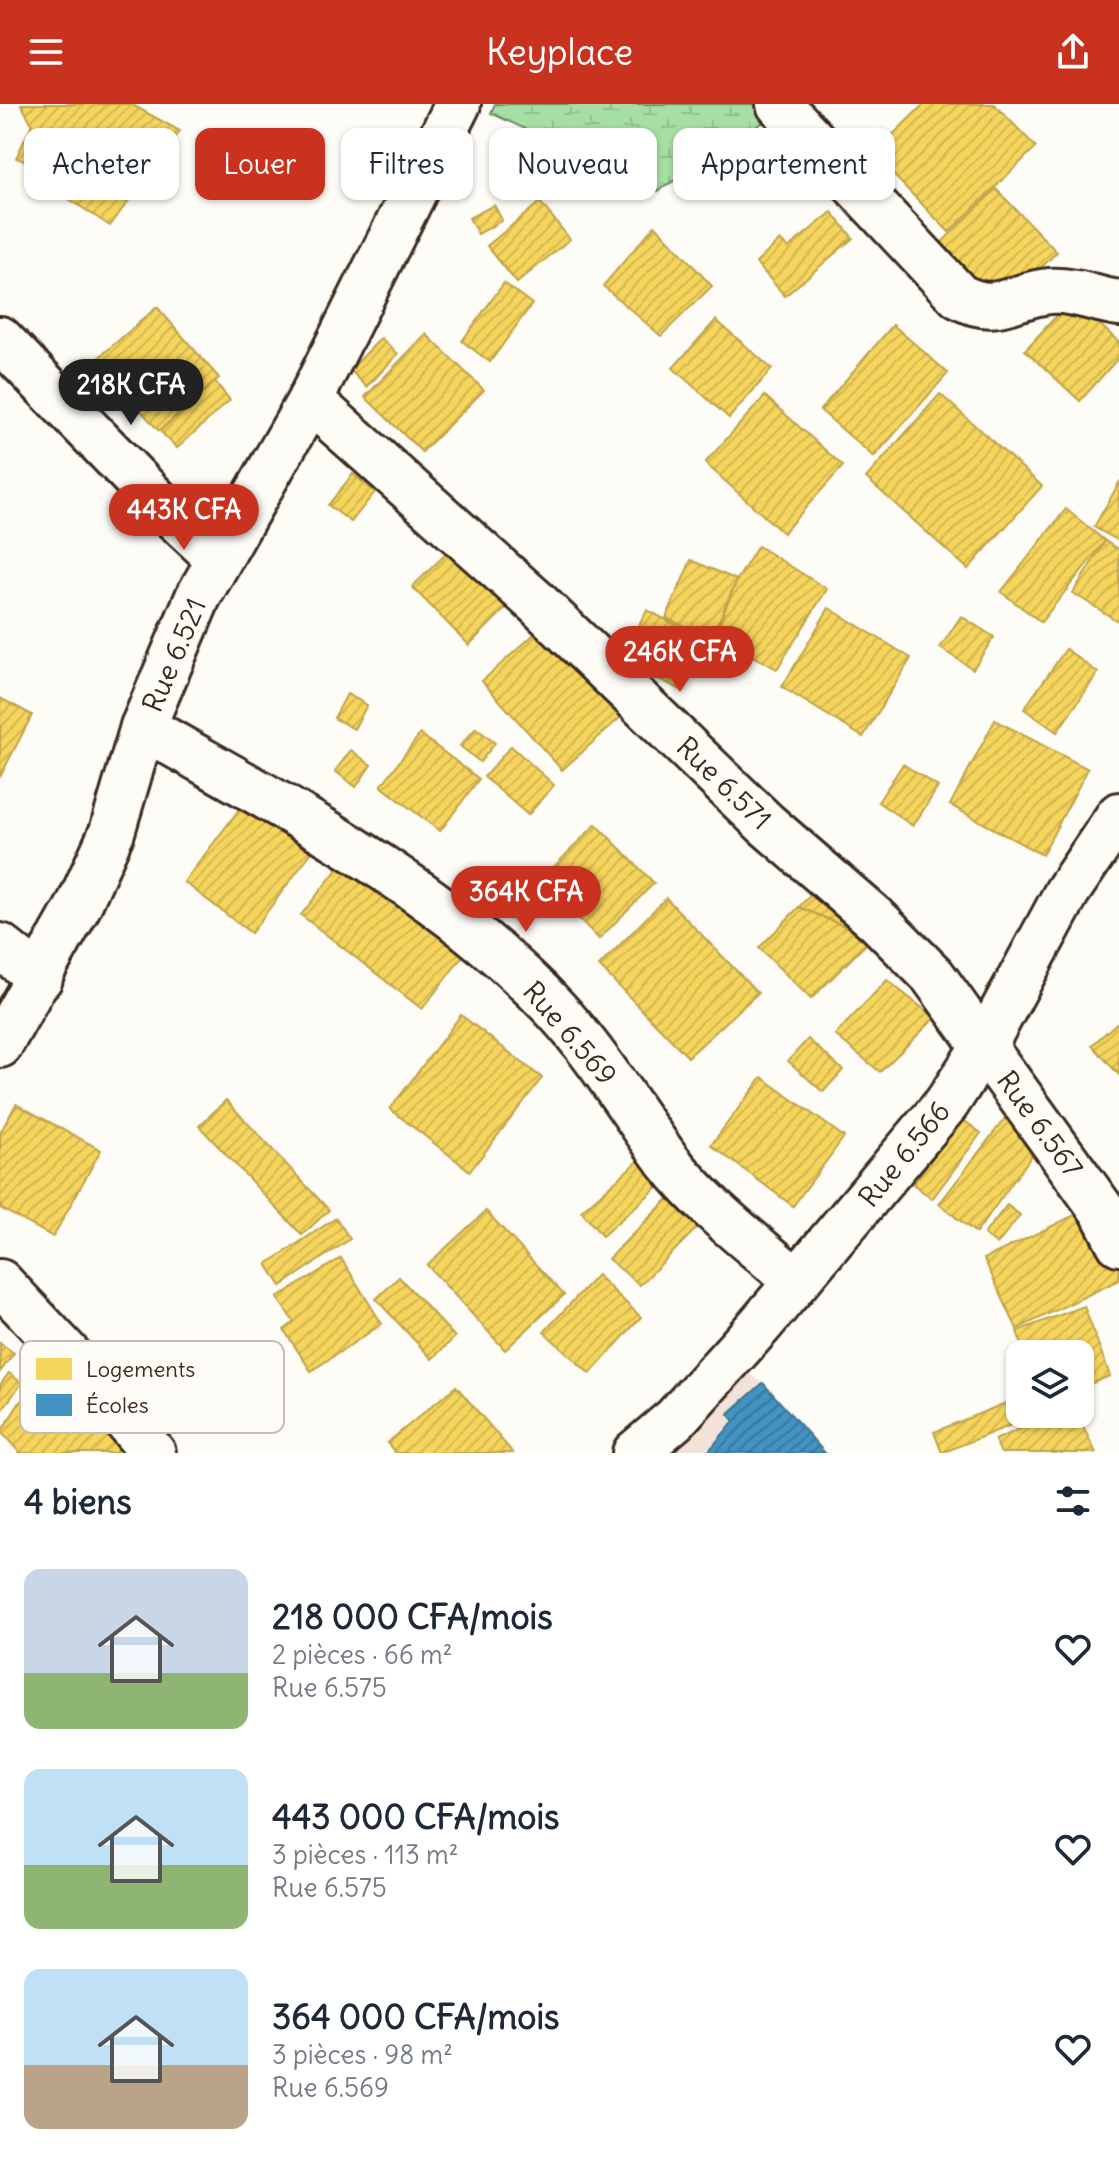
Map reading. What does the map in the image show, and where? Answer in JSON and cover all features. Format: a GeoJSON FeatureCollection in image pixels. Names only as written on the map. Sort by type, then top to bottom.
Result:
{"type":"FeatureCollection","features":[{"type":"Feature","properties":{"kind":"street","name":"Rue 6.521"},"geometry":{"type":"LineString","coordinates":[[0,1045],[40,978],[112,832],[143,727],[173,651],[219,559],[310,400],[458,104]]}},
{"type":"Feature","properties":{"kind":"street"},"geometry":{"type":"LineString","coordinates":[[779,104],[959,296],[976,305],[1001,305],[1049,291],[1119,303]]}},
{"type":"Feature","properties":{"kind":"street"},"geometry":{"type":"LineString","coordinates":[[0,339],[156,500],[219,559]]}},
{"type":"Feature","properties":{"kind":"street","name":"Rue 6.571"},"geometry":{"type":"LineString","coordinates":[[310,400],[536,602],[766,824],[879,922],[933,976],[984,1046]]}},
{"type":"Feature","properties":{"kind":"street","name":"Rue 6.569"},"geometry":{"type":"LineString","coordinates":[[143,727],[411,887],[496,952],[558,1011],[649,1129],[668,1160],[698,1194],[796,1281]]}},
{"type":"Feature","properties":{"kind":"street","name":"Rue 6.566"},"geometry":{"type":"LineString","coordinates":[[635,1453],[675,1419],[923,1133],[984,1046],[1067,892],[1119,815]]}},
{"type":"Feature","properties":{"kind":"street"},"geometry":{"type":"LineString","coordinates":[[0,946],[40,978]]}},
{"type":"Feature","properties":{"kind":"street","name":"Rue 6.567"},"geometry":{"type":"LineString","coordinates":[[984,1046],[1102,1210],[1119,1243]]}},
{"type":"Feature","properties":{"kind":"street"},"geometry":{"type":"LineString","coordinates":[[0,1282],[56,1341]]}},
{"type":"Feature","properties":{"kind":"street"},"geometry":{"type":"LineString","coordinates":[[136,1433],[153,1453]]}},
{"type":"Feature","properties":{"kind":"shaded area"},"geometry":{"type":"Polygon","coordinates":[[[741,1368],[763,1383],[825,1453],[647,1453],[741,1368]]]}},
{"type":"Feature","properties":{"kind":"green space"},"geometry":{"type":"Polygon","coordinates":[[[495,104],[791,104],[754,128],[673,128],[673,181],[658,191],[657,128],[523,128],[491,113],[495,104]]]}},
{"type":"Feature","properties":{"kind":"building: Logements"},"geometry":{"type":"Polygon","coordinates":[[[21,104],[131,104],[175,128],[30,128],[32,124],[21,104]]]}},
{"type":"Feature","properties":{"kind":"building: Logements"},"geometry":{"type":"Polygon","coordinates":[[[924,104],[994,104],[1036,147],[949,232],[895,177],[895,132],[924,104]]]}},
{"type":"Feature","properties":{"kind":"building: Logements"},"geometry":{"type":"Polygon","coordinates":[[[24,141],[24,161],[16,158],[24,141]]]}},
{"type":"Feature","properties":{"kind":"building: Logements"},"geometry":{"type":"Polygon","coordinates":[[[996,189],[1057,252],[999,309],[937,247],[996,189]]]}},
{"type":"Feature","properties":{"kind":"building: Logements"},"geometry":{"type":"Polygon","coordinates":[[[71,200],[129,200],[110,226],[71,200]]]}},
{"type":"Feature","properties":{"kind":"building: Logements"},"geometry":{"type":"Polygon","coordinates":[[[540,202],[570,239],[517,283],[487,246],[540,202]]]}},
{"type":"Feature","properties":{"kind":"building: Logements"},"geometry":{"type":"Polygon","coordinates":[[[494,205],[502,220],[478,234],[469,218],[494,205]]]}},
{"type":"Feature","properties":{"kind":"building: Logements"},"geometry":{"type":"Polygon","coordinates":[[[832,212],[853,238],[785,296],[756,263],[780,240],[788,248],[832,212]]]}},
{"type":"Feature","properties":{"kind":"building: Logements"},"geometry":{"type":"Polygon","coordinates":[[[655,225],[712,286],[661,336],[603,286],[655,225]]]}},
{"type":"Feature","properties":{"kind":"building: Logements"},"geometry":{"type":"Polygon","coordinates":[[[504,283],[532,304],[490,362],[462,341],[504,283]]]}},
{"type":"Feature","properties":{"kind":"building: Logements"},"geometry":{"type":"Polygon","coordinates":[[[1072,299],[1119,342],[1119,357],[1080,401],[1025,350],[1072,299]]]}},
{"type":"Feature","properties":{"kind":"building: Logements"},"geometry":{"type":"Polygon","coordinates":[[[157,307],[219,378],[159,431],[96,360],[157,307]]]}},
{"type":"Feature","properties":{"kind":"building: Logements"},"geometry":{"type":"Polygon","coordinates":[[[716,320],[772,369],[729,418],[673,368],[716,320]]]}},
{"type":"Feature","properties":{"kind":"building: Logements"},"geometry":{"type":"Polygon","coordinates":[[[893,325],[948,373],[874,457],[820,410],[893,325]]]}},
{"type":"Feature","properties":{"kind":"building: Logements"},"geometry":{"type":"Polygon","coordinates":[[[426,334],[484,390],[422,452],[365,397],[426,334]]]}},
{"type":"Feature","properties":{"kind":"building: Logements"},"geometry":{"type":"Polygon","coordinates":[[[381,338],[398,354],[367,387],[350,370],[381,338]]]}},
{"type":"Feature","properties":{"kind":"building: Logements"},"geometry":{"type":"Polygon","coordinates":[[[215,382],[230,400],[177,448],[160,431],[215,382]]]}},
{"type":"Feature","properties":{"kind":"building: Logements"},"geometry":{"type":"Polygon","coordinates":[[[940,394],[1042,486],[968,569],[866,478],[940,394]]]}},
{"type":"Feature","properties":{"kind":"building: Logements"},"geometry":{"type":"Polygon","coordinates":[[[765,396],[843,466],[783,533],[705,463],[765,396]]]}},
{"type":"Feature","properties":{"kind":"building: Logements"},"geometry":{"type":"Polygon","coordinates":[[[353,474],[375,492],[351,522],[328,505],[353,474]]]}},
{"type":"Feature","properties":{"kind":"building: Logements"},"geometry":{"type":"Polygon","coordinates":[[[1119,483],[1119,541],[1094,527],[1119,483]]]}},
{"type":"Feature","properties":{"kind":"building: Logements"},"geometry":{"type":"Polygon","coordinates":[[[1066,509],[1105,541],[1041,622],[1001,592],[1066,509]]]}},
{"type":"Feature","properties":{"kind":"building: Logements"},"geometry":{"type":"Polygon","coordinates":[[[461,539],[518,596],[469,645],[412,587],[461,539]]]}},
{"type":"Feature","properties":{"kind":"building: Logements"},"geometry":{"type":"Polygon","coordinates":[[[1105,541],[1119,550],[1119,622],[1073,593],[1105,541]]]}},
{"type":"Feature","properties":{"kind":"building: Logements"},"geometry":{"type":"Polygon","coordinates":[[[758,546],[827,589],[777,669],[714,636],[737,580],[758,546]]]}},
{"type":"Feature","properties":{"kind":"building: Logements"},"geometry":{"type":"Polygon","coordinates":[[[691,560],[737,580],[711,638],[666,618],[691,560]]]}},
{"type":"Feature","properties":{"kind":"building: Logements"},"geometry":{"type":"Polygon","coordinates":[[[829,608],[911,658],[863,737],[782,687],[829,608]]]}},
{"type":"Feature","properties":{"kind":"building: Logements"},"geometry":{"type":"Polygon","coordinates":[[[647,610],[709,642],[683,691],[621,660],[647,610]]]}},
{"type":"Feature","properties":{"kind":"building: Logements"},"geometry":{"type":"Polygon","coordinates":[[[961,616],[994,637],[973,669],[940,648],[961,616]]]}},
{"type":"Feature","properties":{"kind":"building: Logements"},"geometry":{"type":"Polygon","coordinates":[[[551,619],[631,708],[562,770],[482,681],[551,619]]]}},
{"type":"Feature","properties":{"kind":"building: Logements"},"geometry":{"type":"Polygon","coordinates":[[[1066,649],[1098,673],[1057,732],[1024,709],[1066,649]]]}},
{"type":"Feature","properties":{"kind":"building: Logements"},"geometry":{"type":"Polygon","coordinates":[[[347,694],[367,705],[354,729],[334,718],[347,694]]]}},
{"type":"Feature","properties":{"kind":"building: Logements"},"geometry":{"type":"Polygon","coordinates":[[[0,698],[32,715],[0,777],[0,698]]]}},
{"type":"Feature","properties":{"kind":"building: Logements"},"geometry":{"type":"Polygon","coordinates":[[[995,720],[1088,769],[1042,855],[950,805],[995,720]]]}},
{"type":"Feature","properties":{"kind":"building: Logements"},"geometry":{"type":"Polygon","coordinates":[[[476,728],[495,743],[480,762],[460,746],[476,728]]]}},
{"type":"Feature","properties":{"kind":"building: Logements"},"geometry":{"type":"Polygon","coordinates":[[[420,734],[479,779],[440,831],[381,786],[420,734]]]}},
{"type":"Feature","properties":{"kind":"building: Logements"},"geometry":{"type":"Polygon","coordinates":[[[511,746],[554,785],[528,815],[484,777],[511,746]]]}},
{"type":"Feature","properties":{"kind":"building: Logements"},"geometry":{"type":"Polygon","coordinates":[[[351,750],[371,765],[356,787],[335,771],[351,750]]]}},
{"type":"Feature","properties":{"kind":"building: Logements"},"geometry":{"type":"Polygon","coordinates":[[[903,764],[938,787],[913,826],[878,802],[903,764]]]}},
{"type":"Feature","properties":{"kind":"building: Logements"},"geometry":{"type":"Polygon","coordinates":[[[247,799],[314,849],[251,933],[184,882],[247,799]]]}},
{"type":"Feature","properties":{"kind":"building: Logements"},"geometry":{"type":"Polygon","coordinates":[[[596,824],[654,883],[599,939],[541,880],[596,824]]]}},
{"type":"Feature","properties":{"kind":"building: Logements"},"geometry":{"type":"Polygon","coordinates":[[[343,862],[463,956],[422,1009],[301,915],[343,862]]]}},
{"type":"Feature","properties":{"kind":"building: Logements"},"geometry":{"type":"Polygon","coordinates":[[[822,883],[872,938],[799,907],[822,883]]]}},
{"type":"Feature","properties":{"kind":"building: Logements"},"geometry":{"type":"Polygon","coordinates":[[[666,898],[758,993],[688,1057],[599,966],[666,898]]]}},
{"type":"Feature","properties":{"kind":"building: Logements"},"geometry":{"type":"Polygon","coordinates":[[[799,907],[872,938],[811,999],[759,948],[799,907]]]}},
{"type":"Feature","properties":{"kind":"building: Logements"},"geometry":{"type":"Polygon","coordinates":[[[887,980],[935,1018],[880,1072],[835,1035],[887,980]]]}},
{"type":"Feature","properties":{"kind":"building: Logements"},"geometry":{"type":"Polygon","coordinates":[[[461,1015],[542,1078],[470,1171],[390,1109],[461,1015]]]}},
{"type":"Feature","properties":{"kind":"building: Logements"},"geometry":{"type":"Polygon","coordinates":[[[1119,1021],[1119,1075],[1092,1045],[1119,1021]]]}},
{"type":"Feature","properties":{"kind":"building: Logements"},"geometry":{"type":"Polygon","coordinates":[[[808,1039],[843,1070],[823,1092],[788,1061],[808,1039]]]}},
{"type":"Feature","properties":{"kind":"building: Logements"},"geometry":{"type":"Polygon","coordinates":[[[762,1077],[844,1137],[793,1206],[711,1145],[762,1077]]]}},
{"type":"Feature","properties":{"kind":"building: Logements"},"geometry":{"type":"Polygon","coordinates":[[[226,1100],[329,1210],[302,1235],[199,1126],[226,1100]]]}},
{"type":"Feature","properties":{"kind":"building: Logements"},"geometry":{"type":"Polygon","coordinates":[[[1019,1100],[1053,1126],[976,1233],[939,1204],[1019,1100]]]}},
{"type":"Feature","properties":{"kind":"building: Logements"},"geometry":{"type":"Polygon","coordinates":[[[16,1104],[101,1150],[53,1237],[0,1208],[0,1133],[16,1104]]]}},
{"type":"Feature","properties":{"kind":"building: Logements"},"geometry":{"type":"Polygon","coordinates":[[[962,1119],[981,1133],[932,1199],[913,1184],[962,1119]]]}},
{"type":"Feature","properties":{"kind":"building: Logements"},"geometry":{"type":"Polygon","coordinates":[[[638,1161],[660,1185],[602,1236],[581,1211],[638,1161]]]}},
{"type":"Feature","properties":{"kind":"building: Logements"},"geometry":{"type":"Polygon","coordinates":[[[669,1198],[699,1226],[640,1285],[608,1259],[669,1198]]]}},
{"type":"Feature","properties":{"kind":"building: Logements"},"geometry":{"type":"Polygon","coordinates":[[[1007,1205],[1020,1215],[997,1245],[984,1234],[1007,1205]]]}},
{"type":"Feature","properties":{"kind":"building: Logements"},"geometry":{"type":"Polygon","coordinates":[[[1093,1206],[1119,1261],[1119,1280],[1017,1329],[984,1259],[1093,1206]]]}},
{"type":"Feature","properties":{"kind":"building: Logements"},"geometry":{"type":"Polygon","coordinates":[[[486,1211],[564,1295],[505,1350],[427,1265],[486,1211]]]}},
{"type":"Feature","properties":{"kind":"building: Logements"},"geometry":{"type":"Polygon","coordinates":[[[336,1218],[350,1239],[281,1286],[267,1264],[336,1218]]]}},
{"type":"Feature","properties":{"kind":"building: Logements"},"geometry":{"type":"Polygon","coordinates":[[[341,1258],[382,1324],[311,1371],[284,1330],[294,1322],[277,1298],[341,1258]]]}},
{"type":"Feature","properties":{"kind":"building: Logements"},"geometry":{"type":"Polygon","coordinates":[[[597,1275],[641,1317],[590,1374],[544,1332],[597,1275]]]}},
{"type":"Feature","properties":{"kind":"building: Logements"},"geometry":{"type":"Polygon","coordinates":[[[399,1277],[455,1337],[432,1359],[376,1299],[399,1277]]]}},
{"type":"Feature","properties":{"kind":"building: Logements"},"geometry":{"type":"Polygon","coordinates":[[[1084,1306],[1110,1376],[1094,1382],[1094,1340],[1020,1340],[1017,1331],[1084,1306]]]}},
{"type":"Feature","properties":{"kind":"building: Logements"},"geometry":{"type":"Polygon","coordinates":[[[0,1343],[14,1353],[0,1372],[0,1343]]]}},
{"type":"Feature","properties":{"kind":"building: Logements"},"geometry":{"type":"Polygon","coordinates":[[[9,1373],[20,1381],[0,1412],[0,1385],[9,1373]]]}},
{"type":"Feature","properties":{"kind":"building: Logements"},"geometry":{"type":"Polygon","coordinates":[[[456,1386],[513,1453],[396,1453],[387,1443],[456,1386]]]}},
{"type":"Feature","properties":{"kind":"building: Logements"},"geometry":{"type":"Polygon","coordinates":[[[20,1402],[20,1433],[119,1433],[129,1445],[119,1453],[20,1453],[1,1432],[20,1402]]]}},
{"type":"Feature","properties":{"kind":"building: Logements"},"geometry":{"type":"Polygon","coordinates":[[[1006,1403],[1006,1427],[942,1453],[934,1432],[1006,1403]]]}},
{"type":"Feature","properties":{"kind":"building: Logements"},"geometry":{"type":"Polygon","coordinates":[[[1022,1428],[1084,1428],[1096,1453],[1001,1453],[995,1440],[1022,1428]]]}},
{"type":"Feature","properties":{"kind":"building: Écoles"},"geometry":{"type":"Polygon","coordinates":[[[763,1383],[825,1453],[707,1453],[734,1421],[728,1414],[763,1383]]]}}]}
